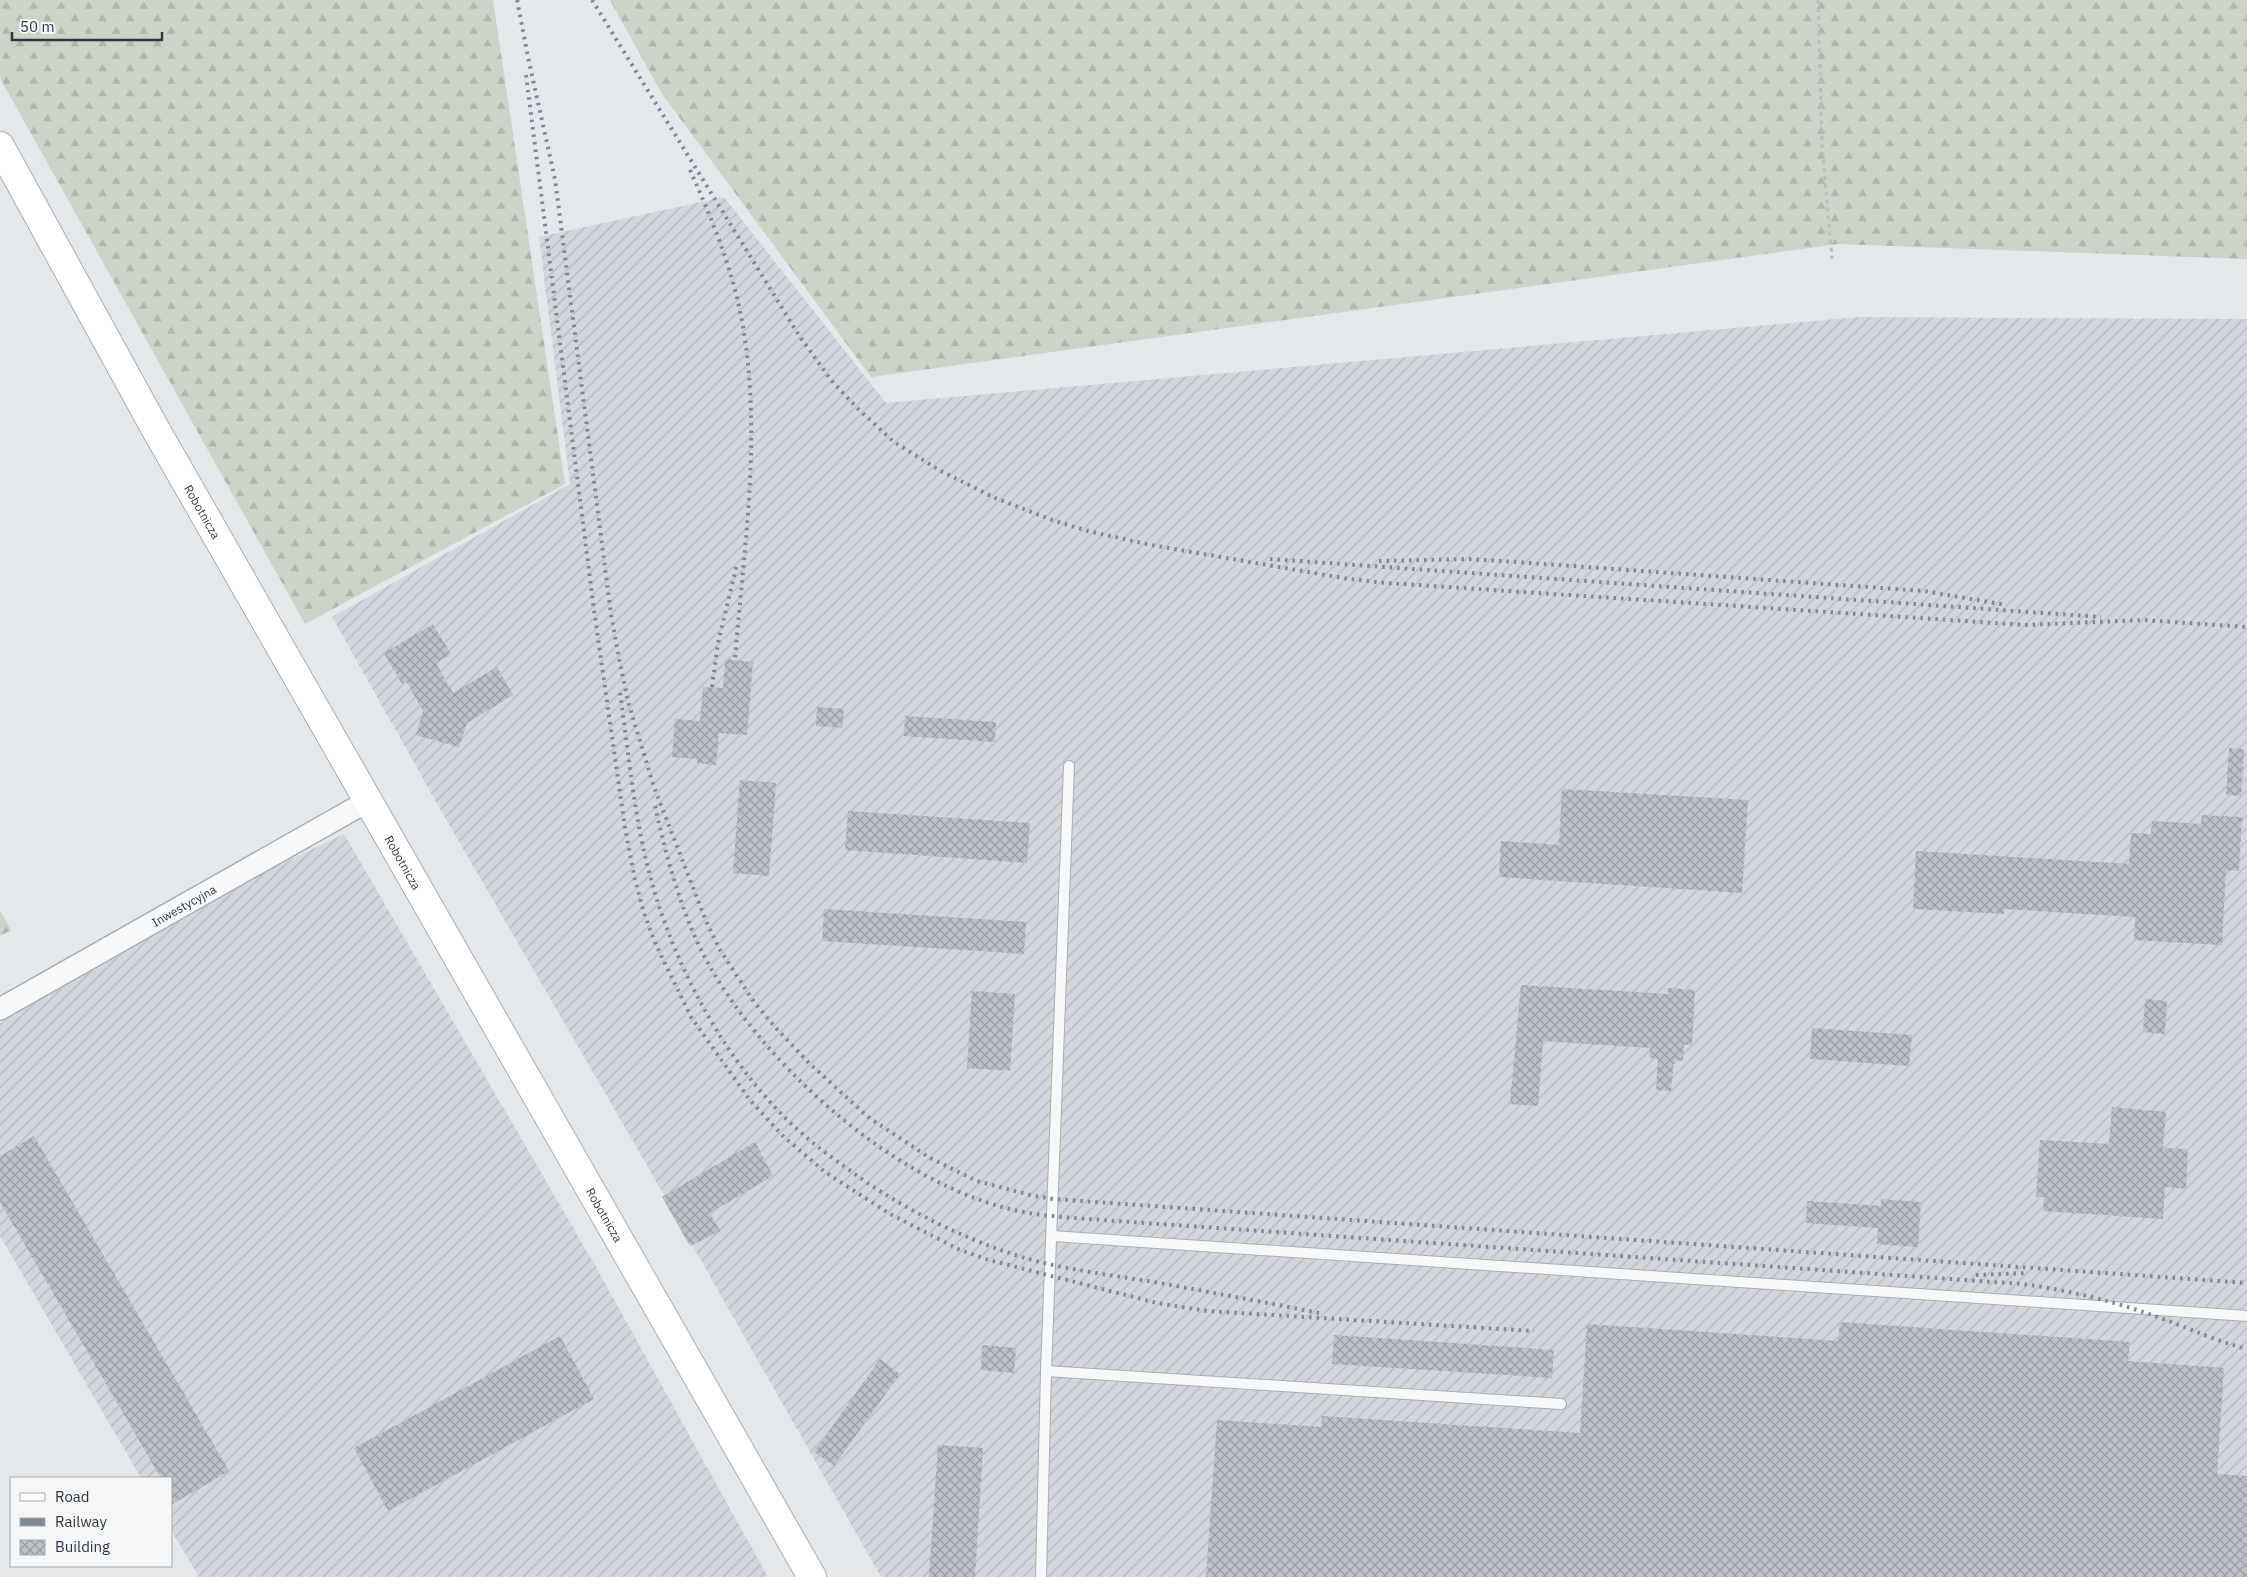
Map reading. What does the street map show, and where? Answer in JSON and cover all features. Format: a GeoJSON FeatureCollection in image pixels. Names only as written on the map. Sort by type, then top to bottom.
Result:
{"type":"FeatureCollection","features":[{"type":"Feature","properties":{"kind":"street","name":"Robotnicza"},"geometry":{"type":"LineString","coordinates":[[0,146],[156,430],[812,1577]]}},
{"type":"Feature","properties":{"kind":"street","name":"Inwestycyjna"},"geometry":{"type":"LineString","coordinates":[[0,1008],[368,801]]}},
{"type":"Feature","properties":{"kind":"lane"},"geometry":{"type":"LineString","coordinates":[[1041,1577],[1046,1371],[1069,766]]}},
{"type":"Feature","properties":{"kind":"lane"},"geometry":{"type":"LineString","coordinates":[[1052,1236],[2247,1316]]}},
{"type":"Feature","properties":{"kind":"lane"},"geometry":{"type":"LineString","coordinates":[[1046,1371],[1561,1404]]}},
{"type":"Feature","properties":{"kind":"path"},"geometry":{"type":"LineString","coordinates":[[1818,0],[1822,144],[1832,259]]}},
{"type":"Feature","properties":{"kind":"shaded area"},"geometry":{"type":"Polygon","coordinates":[[[724,197],[886,403],[1859,317],[2247,319],[2247,1577],[881,1577],[641,1155],[440,809],[332,617],[570,484],[539,237],[724,197]]]}},
{"type":"Feature","properties":{"kind":"shaded area"},"geometry":{"type":"Polygon","coordinates":[[[344,834],[596,1267],[768,1577],[199,1577],[172,1532],[172,1477],[140,1477],[0,1236],[0,1023],[281,864],[344,834]]]}},
{"type":"Feature","properties":{"kind":"green space"},"geometry":{"type":"Polygon","coordinates":[[[0,0],[493,0],[565,484],[305,624],[0,78],[0,0]]]}},
{"type":"Feature","properties":{"kind":"green space"},"geometry":{"type":"Polygon","coordinates":[[[610,0],[2247,0],[2247,259],[1838,244],[871,377],[662,94],[610,0]]]}},
{"type":"Feature","properties":{"kind":"green space"},"geometry":{"type":"Polygon","coordinates":[[[0,910],[11,930],[0,936],[0,910]]]}},
{"type":"Feature","properties":{"kind":"building"},"geometry":{"type":"Polygon","coordinates":[[[433,624],[451,654],[436,663],[453,693],[497,667],[513,695],[467,723],[459,747],[416,735],[423,711],[406,681],[402,684],[384,653],[433,624]]]}},
{"type":"Feature","properties":{"kind":"building"},"geometry":{"type":"Polygon","coordinates":[[[725,659],[753,662],[747,735],[719,733],[716,765],[697,763],[697,759],[672,757],[675,719],[700,721],[703,687],[723,688],[725,659]]]}},
{"type":"Feature","properties":{"kind":"building"},"geometry":{"type":"Polygon","coordinates":[[[817,707],[844,709],[842,728],[816,726],[817,707]]]}},
{"type":"Feature","properties":{"kind":"building"},"geometry":{"type":"Polygon","coordinates":[[[905,716],[996,722],[995,742],[904,736],[905,716]]]}},
{"type":"Feature","properties":{"kind":"building"},"geometry":{"type":"Polygon","coordinates":[[[2229,748],[2244,749],[2241,796],[2226,795],[2229,748]]]}},
{"type":"Feature","properties":{"kind":"building"},"geometry":{"type":"Polygon","coordinates":[[[740,780],[776,783],[769,876],[733,873],[740,780]]]}},
{"type":"Feature","properties":{"kind":"building"},"geometry":{"type":"Polygon","coordinates":[[[1562,789],[1748,800],[1742,893],[1499,877],[1501,841],[1559,845],[1562,789]]]}},
{"type":"Feature","properties":{"kind":"building"},"geometry":{"type":"Polygon","coordinates":[[[848,811],[1030,823],[1027,863],[845,850],[848,811]]]}},
{"type":"Feature","properties":{"kind":"building"},"geometry":{"type":"Polygon","coordinates":[[[2202,815],[2242,817],[2239,871],[2226,870],[2222,945],[2134,940],[2135,917],[2004,909],[2004,914],[1913,909],[1916,851],[2129,864],[2131,833],[2151,834],[2152,821],[2201,824],[2202,815]]]}},
{"type":"Feature","properties":{"kind":"building"},"geometry":{"type":"Polygon","coordinates":[[[824,909],[1026,922],[1024,954],[822,941],[824,909]]]}},
{"type":"Feature","properties":{"kind":"building"},"geometry":{"type":"Polygon","coordinates":[[[1521,985],[1668,994],[1668,988],[1695,990],[1692,1045],[1684,1045],[1683,1061],[1674,1060],[1671,1091],[1656,1090],[1658,1059],[1649,1058],[1650,1048],[1543,1041],[1538,1106],[1510,1104],[1521,985]]]}},
{"type":"Feature","properties":{"kind":"building"},"geometry":{"type":"Polygon","coordinates":[[[972,991],[1015,994],[1010,1071],[967,1068],[972,991]]]}},
{"type":"Feature","properties":{"kind":"building"},"geometry":{"type":"Polygon","coordinates":[[[2145,999],[2167,1001],[2165,1034],[2143,1032],[2145,999]]]}},
{"type":"Feature","properties":{"kind":"building"},"geometry":{"type":"Polygon","coordinates":[[[1812,1028],[1912,1035],[1909,1066],[1810,1059],[1812,1028]]]}},
{"type":"Feature","properties":{"kind":"building"},"geometry":{"type":"Polygon","coordinates":[[[2112,1107],[2166,1112],[2163,1148],[2188,1149],[2186,1189],[2165,1187],[2163,1219],[2043,1211],[2044,1197],[2036,1197],[2040,1140],[2109,1144],[2112,1107]]]}},
{"type":"Feature","properties":{"kind":"building"},"geometry":{"type":"Polygon","coordinates":[[[34,1136],[229,1471],[172,1504],[172,1477],[160,1477],[0,1202],[0,1156],[34,1136]]]}},
{"type":"Feature","properties":{"kind":"building"},"geometry":{"type":"Polygon","coordinates":[[[755,1142],[773,1176],[710,1213],[720,1231],[690,1246],[662,1197],[755,1142]]]}},
{"type":"Feature","properties":{"kind":"building"},"geometry":{"type":"Polygon","coordinates":[[[1881,1199],[1921,1202],[1918,1247],[1877,1244],[1878,1228],[1806,1223],[1807,1201],[1881,1206],[1881,1199]]]}},
{"type":"Feature","properties":{"kind":"building"},"geometry":{"type":"Polygon","coordinates":[[[1840,1322],[2130,1342],[2128,1361],[2224,1368],[2217,1474],[2247,1476],[2247,1577],[1206,1577],[1217,1420],[1321,1427],[1322,1416],[1580,1433],[1587,1324],[1838,1341],[1840,1322]]]}},
{"type":"Feature","properties":{"kind":"building"},"geometry":{"type":"Polygon","coordinates":[[[1334,1335],[1554,1350],[1552,1378],[1332,1364],[1334,1335]]]}},
{"type":"Feature","properties":{"kind":"building"},"geometry":{"type":"Polygon","coordinates":[[[560,1336],[594,1399],[388,1511],[354,1448],[560,1336]]]}},
{"type":"Feature","properties":{"kind":"building"},"geometry":{"type":"Polygon","coordinates":[[[982,1345],[1016,1348],[1014,1373],[981,1370],[982,1345]]]}},
{"type":"Feature","properties":{"kind":"building"},"geometry":{"type":"Polygon","coordinates":[[[880,1359],[900,1374],[834,1466],[814,1452],[880,1359]]]}},
{"type":"Feature","properties":{"kind":"building"},"geometry":{"type":"Polygon","coordinates":[[[938,1445],[983,1448],[975,1577],[929,1577],[938,1445]]]}},
{"type":"Feature","properties":{"kind":"railway"},"geometry":{"type":"LineString","coordinates":[[517,0],[555,179],[611,614],[629,705],[654,787],[706,921],[720,950],[754,1002],[775,1027],[809,1063],[868,1117],[930,1158],[977,1181],[1053,1199],[2247,1283]]}},
{"type":"Feature","properties":{"kind":"railway"},"geometry":{"type":"LineString","coordinates":[[592,0],[800,337],[831,380],[856,407],[894,442],[939,470],[995,498],[1055,521],[1088,531],[1151,545],[1349,579],[1387,583],[2025,625],[2143,620],[2247,627]]}},
{"type":"Feature","properties":{"kind":"railway"},"geometry":{"type":"LineString","coordinates":[[526,75],[594,610],[625,828],[635,880],[644,913],[656,945],[691,1017],[749,1099],[784,1137],[825,1172],[890,1214],[960,1250],[989,1260],[1157,1303],[1207,1311],[1534,1331]]}},
{"type":"Feature","properties":{"kind":"railway"},"geometry":{"type":"LineString","coordinates":[[690,170],[713,223],[732,278],[741,316],[751,401],[750,488],[735,659]]}},
{"type":"Feature","properties":{"kind":"railway"},"geometry":{"type":"LineString","coordinates":[[1270,559],[2101,617]]}},
{"type":"Feature","properties":{"kind":"railway"},"geometry":{"type":"LineString","coordinates":[[1379,561],[1469,559],[1516,562],[1924,591],[2006,605]]}},
{"type":"Feature","properties":{"kind":"railway"},"geometry":{"type":"LineString","coordinates":[[712,687],[718,643],[737,564]]}},
{"type":"Feature","properties":{"kind":"railway"},"geometry":{"type":"LineString","coordinates":[[620,693],[640,833],[661,913],[674,947],[690,982],[727,1047],[749,1077],[798,1130],[869,1184],[906,1207],[944,1227],[984,1244],[1025,1258],[1073,1269],[1319,1313]]}},
{"type":"Feature","properties":{"kind":"railway"},"geometry":{"type":"LineString","coordinates":[[655,806],[674,879],[693,933],[725,990],[754,1031],[789,1070],[828,1107],[870,1140],[913,1168],[958,1191],[1002,1207],[1034,1214],[1077,1218],[2023,1284],[2070,1292],[2116,1303],[2247,1349]]}},
{"type":"Feature","properties":{"kind":"railway"},"geometry":{"type":"LineString","coordinates":[[1976,1275],[2028,1273]]}}]}
